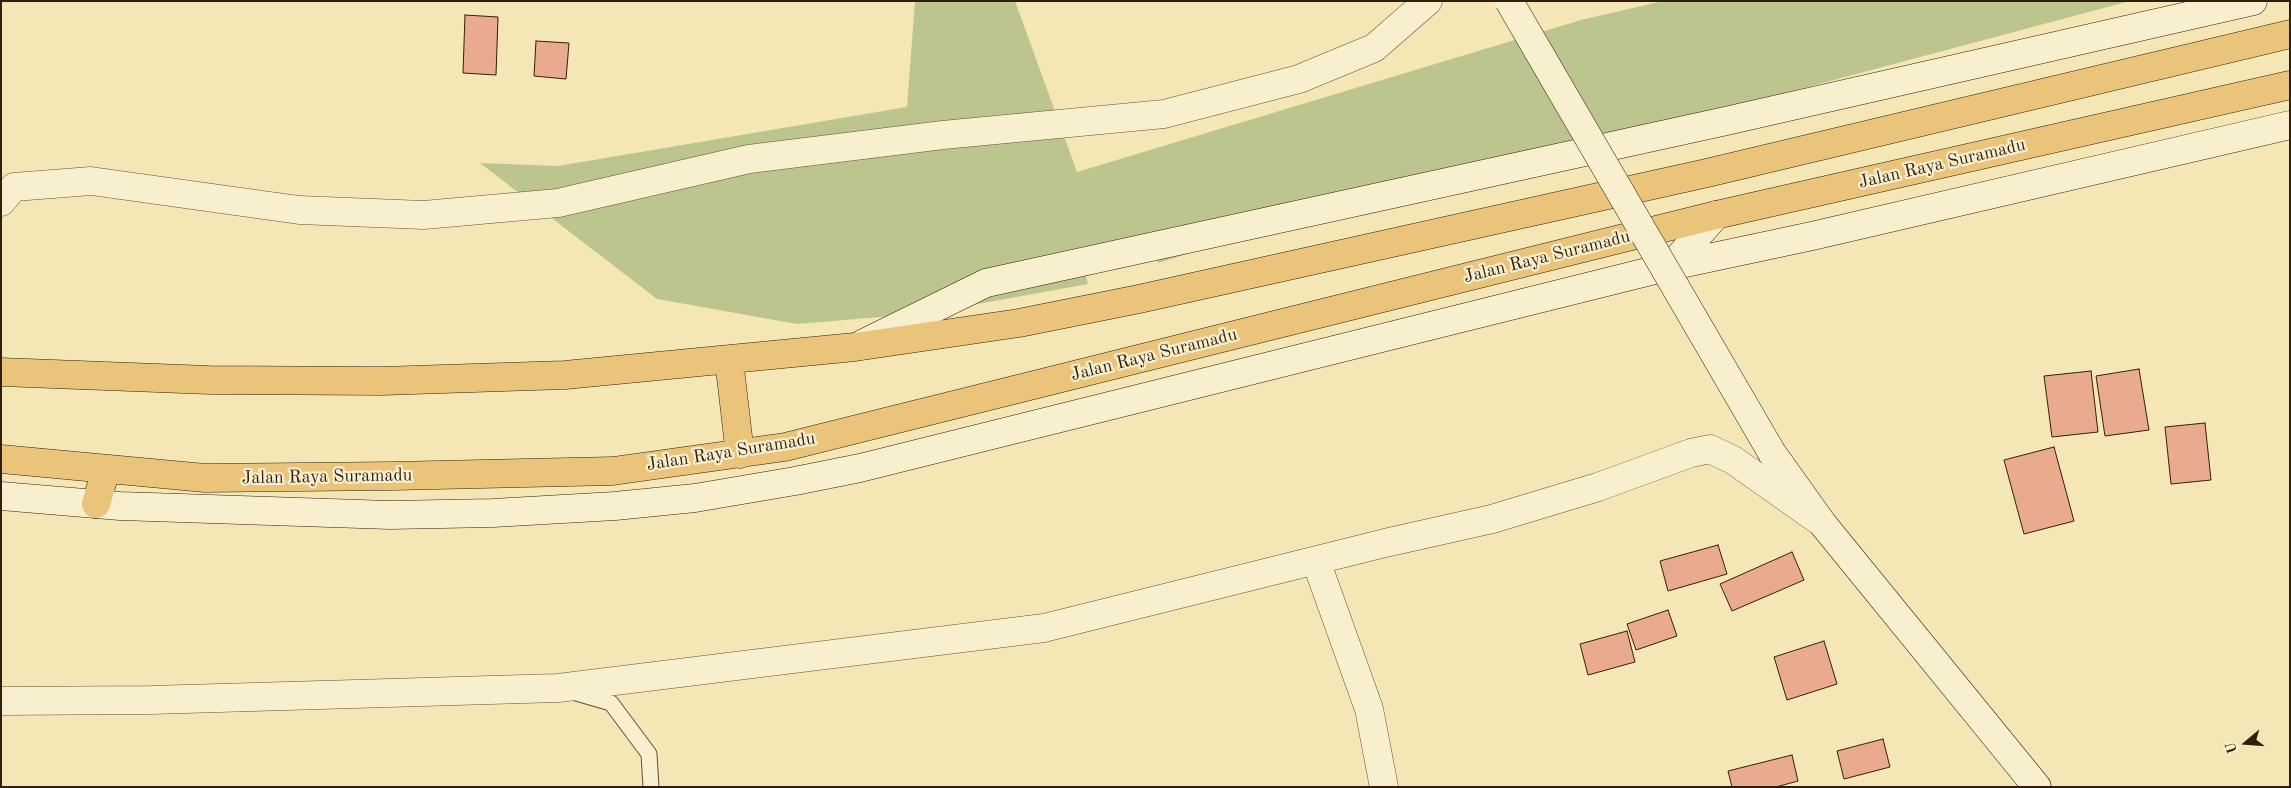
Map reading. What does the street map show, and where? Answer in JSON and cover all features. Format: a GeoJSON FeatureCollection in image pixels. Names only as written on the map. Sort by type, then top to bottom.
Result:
{"type":"FeatureCollection","features":[{"type":"Feature","properties":{"kind":"highway"},"geometry":{"type":"LineString","coordinates":[[1,372],[210,380],[382,381],[565,375],[855,348],[1019,324],[1698,176],[2288,34]]}},
{"type":"Feature","properties":{"kind":"highway","name":"Jalan Raya Suramadu"},"geometry":{"type":"LineString","coordinates":[[1,459],[205,478],[422,476],[613,471],[785,447],[1716,215],[2290,85]]}},
{"type":"Feature","properties":{"kind":"highway"},"geometry":{"type":"LineString","coordinates":[[728,360],[740,454]]}},
{"type":"Feature","properties":{"kind":"highway"},"geometry":{"type":"LineString","coordinates":[[96,504],[106,469]]}},
{"type":"Feature","properties":{"kind":"main road"},"geometry":{"type":"LineString","coordinates":[[1,202],[14,187],[91,182],[299,210],[424,215],[558,203],[749,159],[944,136],[1164,114],[1299,79],[1374,48],[1428,1]]}},
{"type":"Feature","properties":{"kind":"main road"},"geometry":{"type":"LineString","coordinates":[[1509,1],[1772,453],[1822,522],[2037,787]]}},
{"type":"Feature","properties":{"kind":"main road"},"geometry":{"type":"LineString","coordinates":[[855,348],[986,283],[1726,121],[2253,1]]}},
{"type":"Feature","properties":{"kind":"main road","name":"Jalan Raya Suramadu"},"geometry":{"type":"LineString","coordinates":[[1,496],[96,504],[390,515],[615,506],[695,498],[860,468],[1671,266],[1812,236],[2290,125]]}},
{"type":"Feature","properties":{"kind":"main road"},"geometry":{"type":"LineString","coordinates":[[1671,266],[1716,215]]}},
{"type":"Feature","properties":{"kind":"main road"},"geometry":{"type":"LineString","coordinates":[[1,701],[151,700],[558,688],[1044,628],[1316,560],[1492,519],[1598,487],[1691,453],[1710,449],[1733,460],[1822,522]]}},
{"type":"Feature","properties":{"kind":"main road"},"geometry":{"type":"LineString","coordinates":[[1316,560],[1369,709],[1384,787]]}},
{"type":"Feature","properties":{"kind":"lane"},"geometry":{"type":"LineString","coordinates":[[558,688],[611,704],[649,754],[650,787]]}},
{"type":"Feature","properties":{"kind":"green space"},"geometry":{"type":"Polygon","coordinates":[[[915,1],[1015,1],[1077,172],[1581,20],[1663,1],[2130,1],[1212,246],[1158,263],[1151,235],[1080,253],[1088,284],[928,313],[797,324],[657,299],[480,163],[558,166],[907,107],[915,1]]]}},
{"type":"Feature","properties":{"kind":"building"},"geometry":{"type":"Polygon","coordinates":[[[465,15],[498,17],[496,75],[463,73],[465,15]]]}},
{"type":"Feature","properties":{"kind":"building"},"geometry":{"type":"Polygon","coordinates":[[[536,41],[569,43],[566,79],[534,76],[536,41]]]}},
{"type":"Feature","properties":{"kind":"building"},"geometry":{"type":"Polygon","coordinates":[[[2139,369],[2149,430],[2105,436],[2096,376],[2139,369]]]}},
{"type":"Feature","properties":{"kind":"building"},"geometry":{"type":"Polygon","coordinates":[[[2091,371],[2098,432],[2052,437],[2044,376],[2091,371]]]}},
{"type":"Feature","properties":{"kind":"building"},"geometry":{"type":"Polygon","coordinates":[[[2205,423],[2211,480],[2171,484],[2165,427],[2205,423]]]}},
{"type":"Feature","properties":{"kind":"building"},"geometry":{"type":"Polygon","coordinates":[[[2054,447],[2074,521],[2024,534],[2004,460],[2054,447]]]}},
{"type":"Feature","properties":{"kind":"building"},"geometry":{"type":"Polygon","coordinates":[[[1718,545],[1727,574],[1668,591],[1660,561],[1718,545]]]}},
{"type":"Feature","properties":{"kind":"building"},"geometry":{"type":"Polygon","coordinates":[[[1792,552],[1804,580],[1732,611],[1720,584],[1792,552]]]}},
{"type":"Feature","properties":{"kind":"building"},"geometry":{"type":"Polygon","coordinates":[[[1668,610],[1677,636],[1636,650],[1627,624],[1668,610]]]}},
{"type":"Feature","properties":{"kind":"building"},"geometry":{"type":"Polygon","coordinates":[[[1627,631],[1635,662],[1588,675],[1580,644],[1627,631]]]}},
{"type":"Feature","properties":{"kind":"building"},"geometry":{"type":"Polygon","coordinates":[[[1824,641],[1837,684],[1787,700],[1774,657],[1824,641]]]}},
{"type":"Feature","properties":{"kind":"building"},"geometry":{"type":"Polygon","coordinates":[[[1883,739],[1890,767],[1844,779],[1837,751],[1883,739]]]}},
{"type":"Feature","properties":{"kind":"building"},"geometry":{"type":"Polygon","coordinates":[[[1792,755],[1798,781],[1776,787],[1732,787],[1728,771],[1792,755]]]}}]}
